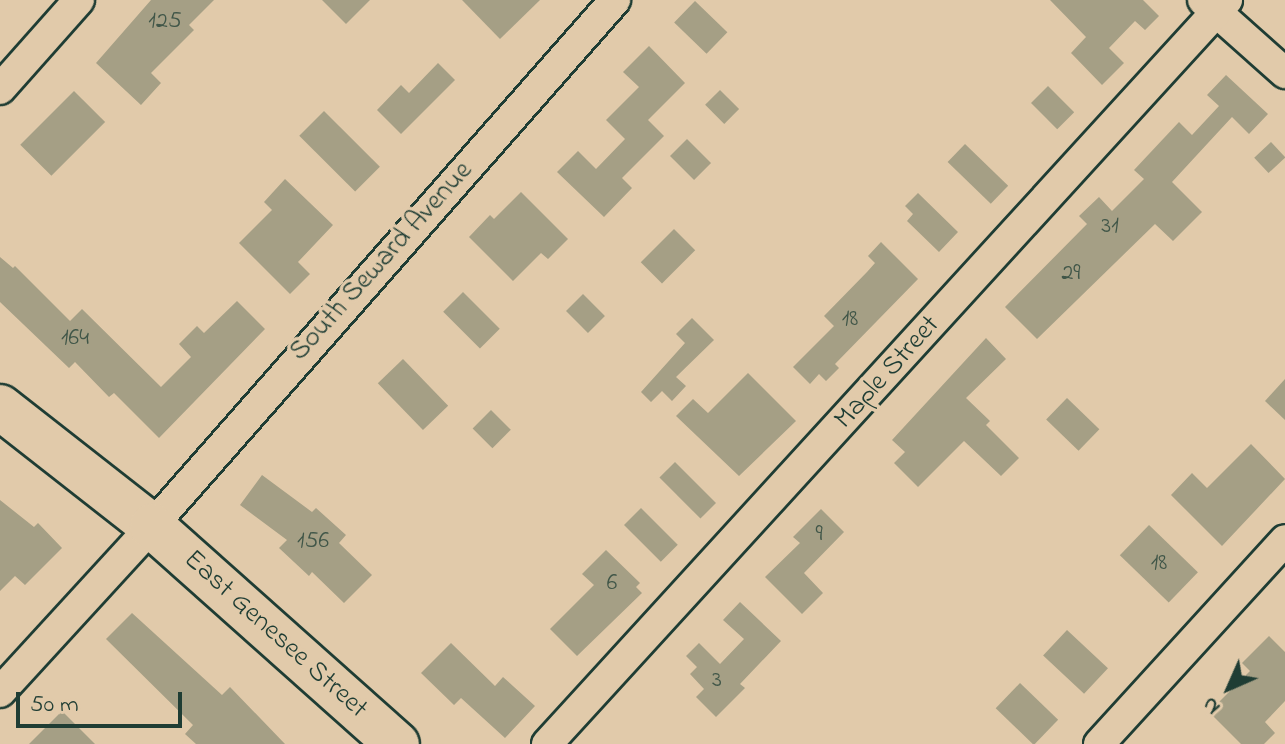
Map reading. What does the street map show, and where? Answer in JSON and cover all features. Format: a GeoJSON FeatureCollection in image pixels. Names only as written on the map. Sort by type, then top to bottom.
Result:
{"type":"FeatureCollection","features":[{"type":"Feature","properties":{"kind":"highway","name":"East Genesee Street"},"geometry":{"type":"LineString","coordinates":[[0,407],[152,526],[397,744]]}},
{"type":"Feature","properties":{"kind":"highway","name":"East Genesee Street"},"geometry":{"type":"LineString","coordinates":[[0,429],[152,526]]}},
{"type":"Feature","properties":{"kind":"street"},"geometry":{"type":"LineString","coordinates":[[0,89],[79,0]]}},
{"type":"Feature","properties":{"kind":"street","name":"South Seward Avenue"},"geometry":{"type":"LineString","coordinates":[[0,692],[152,526],[615,0]]}},
{"type":"Feature","properties":{"kind":"street"},"geometry":{"type":"LineString","coordinates":[[1216,4],[1285,73]]}},
{"type":"Feature","properties":{"kind":"street","name":"Maple Street"},"geometry":{"type":"LineString","coordinates":[[547,744],[1216,4]]}},
{"type":"Feature","properties":{"kind":"street"},"geometry":{"type":"LineString","coordinates":[[1099,744],[1285,540]]}},
{"type":"Feature","properties":{"kind":"building"},"geometry":{"type":"Polygon","coordinates":[[[151,0],[214,0],[189,25],[194,30],[151,73],[161,83],[141,105],[96,63],[151,0]]]}},
{"type":"Feature","properties":{"kind":"building"},"geometry":{"type":"Polygon","coordinates":[[[322,0],[370,0],[346,24],[322,0]]]}},
{"type":"Feature","properties":{"kind":"building"},"geometry":{"type":"Polygon","coordinates":[[[462,0],[540,0],[500,39],[462,0]]]}},
{"type":"Feature","properties":{"kind":"building"},"geometry":{"type":"Polygon","coordinates":[[[1050,0],[1143,0],[1159,16],[1145,30],[1135,21],[1109,48],[1124,63],[1102,85],[1071,53],[1086,37],[1050,0]]]}},
{"type":"Feature","properties":{"kind":"building"},"geometry":{"type":"Polygon","coordinates":[[[695,1],[727,32],[707,54],[674,23],[695,1]]]}},
{"type":"Feature","properties":{"kind":"building"},"geometry":{"type":"Polygon","coordinates":[[[649,46],[685,83],[648,120],[664,136],[622,178],[632,188],[604,217],[557,172],[578,151],[596,169],[625,139],[606,120],[639,87],[623,72],[649,46]]]}},
{"type":"Feature","properties":{"kind":"building"},"geometry":{"type":"Polygon","coordinates":[[[438,63],[455,80],[401,134],[377,110],[401,85],[409,93],[438,63]]]}},
{"type":"Feature","properties":{"kind":"building"},"geometry":{"type":"Polygon","coordinates":[[[1226,75],[1268,114],[1249,134],[1232,117],[1172,182],[1202,212],[1173,241],[1155,224],[1037,339],[1005,307],[1087,224],[1079,216],[1099,197],[1112,211],[1144,179],[1134,170],[1179,122],[1192,135],[1219,106],[1207,95],[1226,75]]]}},
{"type":"Feature","properties":{"kind":"building"},"geometry":{"type":"Polygon","coordinates":[[[1048,86],[1074,112],[1057,129],[1031,103],[1048,86]]]}},
{"type":"Feature","properties":{"kind":"building"},"geometry":{"type":"Polygon","coordinates":[[[720,90],[739,109],[724,124],[705,105],[720,90]]]}},
{"type":"Feature","properties":{"kind":"building"},"geometry":{"type":"Polygon","coordinates":[[[74,91],[105,122],[51,176],[20,145],[74,91]]]}},
{"type":"Feature","properties":{"kind":"building"},"geometry":{"type":"Polygon","coordinates":[[[324,111],[380,167],[355,192],[299,136],[324,111]]]}},
{"type":"Feature","properties":{"kind":"building"},"geometry":{"type":"Polygon","coordinates":[[[687,139],[711,163],[694,180],[670,156],[687,139]]]}},
{"type":"Feature","properties":{"kind":"building"},"geometry":{"type":"Polygon","coordinates":[[[1271,142],[1285,158],[1269,173],[1254,158],[1271,142]]]}},
{"type":"Feature","properties":{"kind":"building"},"geometry":{"type":"Polygon","coordinates":[[[965,144],[1008,186],[991,204],[948,162],[965,144]]]}},
{"type":"Feature","properties":{"kind":"building"},"geometry":{"type":"Polygon","coordinates":[[[285,179],[333,225],[298,262],[310,274],[290,294],[239,243],[272,210],[264,202],[285,179]]]}},
{"type":"Feature","properties":{"kind":"building"},"geometry":{"type":"Polygon","coordinates":[[[521,192],[568,239],[548,259],[541,253],[513,281],[469,237],[490,215],[494,219],[521,192]]]}},
{"type":"Feature","properties":{"kind":"building"},"geometry":{"type":"Polygon","coordinates":[[[918,193],[958,232],[939,252],[907,221],[913,214],[905,206],[918,193]]]}},
{"type":"Feature","properties":{"kind":"building"},"geometry":{"type":"Polygon","coordinates":[[[674,229],[695,250],[662,283],[641,262],[674,229]]]}},
{"type":"Feature","properties":{"kind":"building"},"geometry":{"type":"Polygon","coordinates":[[[881,242],[918,279],[835,364],[839,368],[826,381],[819,374],[810,384],[793,367],[834,326],[824,316],[875,263],[868,256],[881,242]]]}},
{"type":"Feature","properties":{"kind":"building"},"geometry":{"type":"Polygon","coordinates":[[[0,257],[13,268],[15,266],[70,321],[82,309],[161,387],[191,357],[179,344],[197,326],[204,333],[237,301],[265,329],[159,438],[114,393],[109,397],[75,362],[69,368],[0,302],[0,257]]]}},
{"type":"Feature","properties":{"kind":"building"},"geometry":{"type":"Polygon","coordinates":[[[463,292],[500,329],[480,349],[443,312],[463,292]]]}},
{"type":"Feature","properties":{"kind":"building"},"geometry":{"type":"Polygon","coordinates":[[[583,294],[605,316],[588,333],[566,311],[583,294]]]}},
{"type":"Feature","properties":{"kind":"building"},"geometry":{"type":"Polygon","coordinates":[[[692,318],[714,340],[676,377],[686,386],[672,401],[662,391],[651,402],[641,392],[685,343],[676,334],[692,318]]]}},
{"type":"Feature","properties":{"kind":"building"},"geometry":{"type":"Polygon","coordinates":[[[986,338],[1006,359],[966,398],[990,421],[986,425],[1019,458],[1001,476],[964,441],[918,487],[894,463],[905,452],[892,440],[986,338]]]}},
{"type":"Feature","properties":{"kind":"building"},"geometry":{"type":"Polygon","coordinates":[[[403,359],[448,406],[423,430],[378,383],[403,359]]]}},
{"type":"Feature","properties":{"kind":"building"},"geometry":{"type":"Polygon","coordinates":[[[748,373],[796,421],[739,476],[676,416],[693,399],[708,413],[748,373]]]}},
{"type":"Feature","properties":{"kind":"building"},"geometry":{"type":"Polygon","coordinates":[[[1285,379],[1285,420],[1265,401],[1285,379]]]}},
{"type":"Feature","properties":{"kind":"building"},"geometry":{"type":"Polygon","coordinates":[[[1067,398],[1099,429],[1079,451],[1046,420],[1067,398]]]}},
{"type":"Feature","properties":{"kind":"building"},"geometry":{"type":"Polygon","coordinates":[[[491,410],[511,430],[492,448],[473,428],[491,410]]]}},
{"type":"Feature","properties":{"kind":"building"},"geometry":{"type":"Polygon","coordinates":[[[1251,444],[1285,479],[1222,546],[1171,495],[1192,473],[1207,488],[1251,444]]]}},
{"type":"Feature","properties":{"kind":"building"},"geometry":{"type":"Polygon","coordinates":[[[675,462],[716,503],[700,519],[659,478],[675,462]]]}},
{"type":"Feature","properties":{"kind":"building"},"geometry":{"type":"Polygon","coordinates":[[[262,475],[312,512],[316,508],[346,535],[339,543],[372,575],[344,603],[312,572],[309,576],[279,548],[287,540],[240,505],[262,475]]]}},
{"type":"Feature","properties":{"kind":"building"},"geometry":{"type":"Polygon","coordinates":[[[0,500],[34,527],[38,523],[62,548],[25,585],[15,576],[0,591],[0,500]]]}},
{"type":"Feature","properties":{"kind":"building"},"geometry":{"type":"Polygon","coordinates":[[[641,508],[678,545],[661,562],[624,525],[641,508]]]}},
{"type":"Feature","properties":{"kind":"building"},"geometry":{"type":"Polygon","coordinates":[[[821,509],[844,532],[804,573],[823,593],[802,614],[765,577],[800,543],[793,537],[821,509]]]}},
{"type":"Feature","properties":{"kind":"building"},"geometry":{"type":"Polygon","coordinates":[[[1149,525],[1198,572],[1169,602],[1120,555],[1149,525]]]}},
{"type":"Feature","properties":{"kind":"building"},"geometry":{"type":"Polygon","coordinates":[[[606,550],[640,583],[636,587],[642,593],[577,656],[550,629],[594,585],[582,574],[606,550]]]}},
{"type":"Feature","properties":{"kind":"building"},"geometry":{"type":"Polygon","coordinates":[[[740,602],[781,641],[740,684],[745,688],[716,717],[696,697],[704,689],[690,674],[697,667],[686,656],[699,643],[720,664],[744,639],[723,620],[740,602]]]}},
{"type":"Feature","properties":{"kind":"building"},"geometry":{"type":"Polygon","coordinates":[[[132,613],[222,695],[230,687],[285,744],[196,744],[185,734],[193,725],[106,639],[132,613]]]}},
{"type":"Feature","properties":{"kind":"building"},"geometry":{"type":"Polygon","coordinates":[[[1067,630],[1108,668],[1084,694],[1043,656],[1067,630]]]}},
{"type":"Feature","properties":{"kind":"building"},"geometry":{"type":"Polygon","coordinates":[[[1269,636],[1285,652],[1285,701],[1265,722],[1275,733],[1264,744],[1241,744],[1209,712],[1250,671],[1242,663],[1269,636]]]}},
{"type":"Feature","properties":{"kind":"building"},"geometry":{"type":"Polygon","coordinates":[[[451,643],[495,686],[503,677],[535,706],[505,738],[461,698],[454,705],[421,673],[451,643]]]}},
{"type":"Feature","properties":{"kind":"building"},"geometry":{"type":"Polygon","coordinates":[[[1020,683],[1058,720],[1033,744],[996,708],[1020,683]]]}},
{"type":"Feature","properties":{"kind":"building"},"geometry":{"type":"Polygon","coordinates":[[[62,711],[95,744],[29,744],[62,711]]]}}]}
